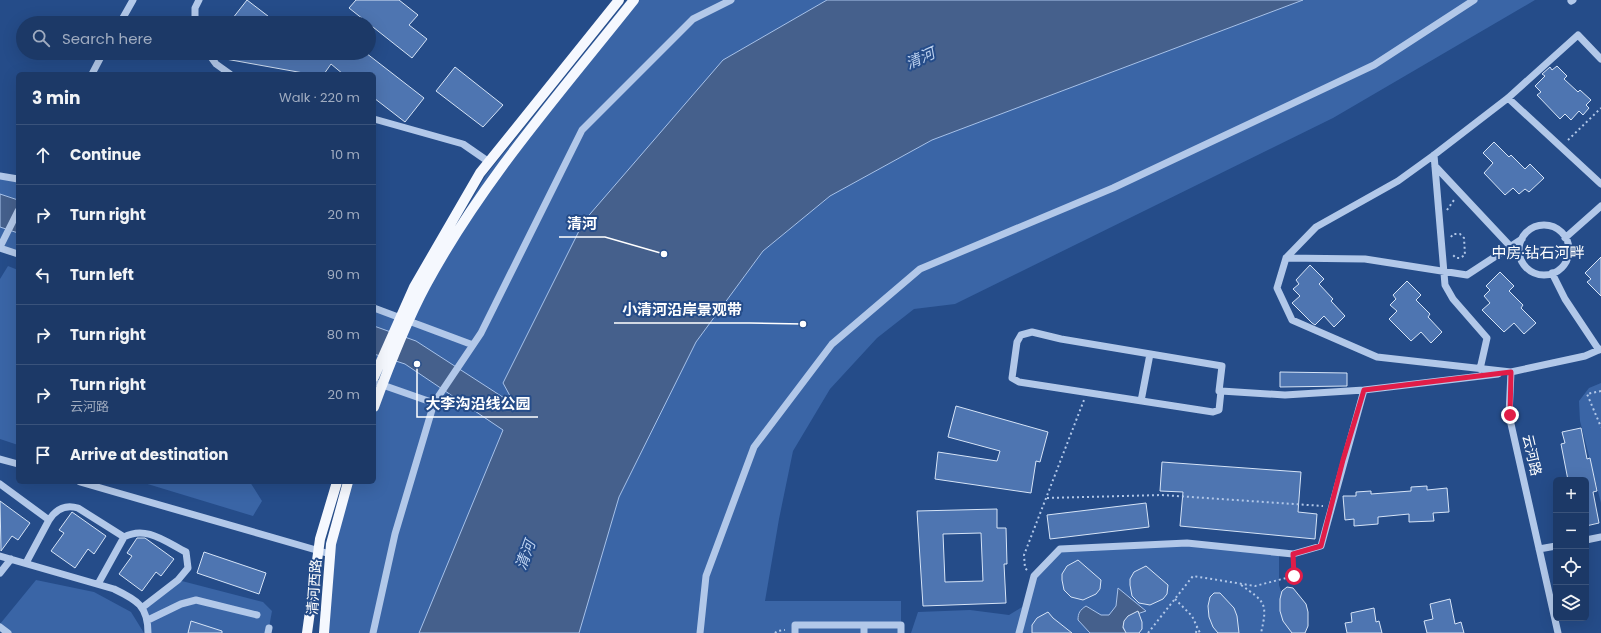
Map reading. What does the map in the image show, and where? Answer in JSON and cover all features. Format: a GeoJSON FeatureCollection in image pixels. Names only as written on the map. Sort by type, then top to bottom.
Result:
{"type":"FeatureCollection","features":[{"type":"Feature","properties":{"kind":"main road"},"geometry":{"type":"LineString","coordinates":[[376,393],[378,379],[402,324],[414,286],[480,173],[619,0]]}},
{"type":"Feature","properties":{"kind":"main road"},"geometry":{"type":"LineString","coordinates":[[402,324],[449,246],[494,177],[634,0]]}},
{"type":"Feature","properties":{"kind":"main road"},"geometry":{"type":"LineString","coordinates":[[307,633],[320,540],[336,484]]}},
{"type":"Feature","properties":{"kind":"main road","name":"清河西路"},"geometry":{"type":"LineString","coordinates":[[324,633],[331,549],[347,484]]}},
{"type":"Feature","properties":{"kind":"street"},"geometry":{"type":"LineString","coordinates":[[124,16],[133,0]]}},
{"type":"Feature","properties":{"kind":"street"},"geometry":{"type":"LineString","coordinates":[[195,16],[195,8],[199,0]]}},
{"type":"Feature","properties":{"kind":"street"},"geometry":{"type":"LineString","coordinates":[[373,633],[395,534],[434,403],[481,333],[582,130],[693,19],[731,0]]}},
{"type":"Feature","properties":{"kind":"street"},"geometry":{"type":"LineString","coordinates":[[700,633],[706,576],[754,447],[832,344],[920,269],[1113,188],[1374,65],[1474,0]]}},
{"type":"Feature","properties":{"kind":"street"},"geometry":{"type":"LineString","coordinates":[[1511,372],[1377,357],[1292,320],[1277,288],[1286,258],[1316,227],[1398,181],[1434,155],[1508,98],[1578,35],[1601,59]]}},
{"type":"Feature","properties":{"kind":"street"},"geometry":{"type":"LineString","coordinates":[[93,72],[100,60]]}},
{"type":"Feature","properties":{"kind":"street"},"geometry":{"type":"LineString","coordinates":[[213,60],[227,72]]}},
{"type":"Feature","properties":{"kind":"street"},"geometry":{"type":"LineString","coordinates":[[1508,98],[1601,184]]}},
{"type":"Feature","properties":{"kind":"street"},"geometry":{"type":"LineString","coordinates":[[376,120],[463,144],[489,162]]}},
{"type":"Feature","properties":{"kind":"street"},"geometry":{"type":"LineString","coordinates":[[1434,155],[1445,285],[1453,299],[1487,338],[1480,369]]}},
{"type":"Feature","properties":{"kind":"street"},"geometry":{"type":"LineString","coordinates":[[1435,166],[1510,246]]}},
{"type":"Feature","properties":{"kind":"street"},"geometry":{"type":"LineString","coordinates":[[0,176],[16,179]]}},
{"type":"Feature","properties":{"kind":"street"},"geometry":{"type":"LineString","coordinates":[[1565,238],[1601,206]]}},
{"type":"Feature","properties":{"kind":"street"},"geometry":{"type":"LineString","coordinates":[[16,215],[5,240],[0,247],[16,253]]}},
{"type":"Feature","properties":{"kind":"street"},"geometry":{"type":"LineString","coordinates":[[1286,258],[1365,259],[1467,275],[1522,238],[1532,228],[1539,226],[1554,228],[1565,238],[1568,246],[1567,258],[1560,269],[1552,273],[1544,275],[1528,270],[1522,263],[1519,255],[1522,238]]}},
{"type":"Feature","properties":{"kind":"street"},"geometry":{"type":"LineString","coordinates":[[1221,391],[1285,395],[1364,390],[1511,372],[1586,356],[1600,350],[1564,299],[1552,273]]}},
{"type":"Feature","properties":{"kind":"street"},"geometry":{"type":"LineString","coordinates":[[376,309],[402,324],[471,348]]}},
{"type":"Feature","properties":{"kind":"street"},"geometry":{"type":"LineString","coordinates":[[1032,332],[1061,339],[1222,366],[1219,391],[1221,391],[1219,410],[1213,412],[1019,382],[1012,378],[1017,342],[1021,336],[1032,332]]}},
{"type":"Feature","properties":{"kind":"street"},"geometry":{"type":"LineString","coordinates":[[1141,401],[1150,354]]}},
{"type":"Feature","properties":{"kind":"street","name":"云河路"},"geometry":{"type":"LineString","coordinates":[[1511,372],[1510,415],[1558,633]]}},
{"type":"Feature","properties":{"kind":"street"},"geometry":{"type":"LineString","coordinates":[[378,379],[434,403]]}},
{"type":"Feature","properties":{"kind":"street"},"geometry":{"type":"LineString","coordinates":[[1019,633],[1034,576],[1060,549],[1187,543],[1293,554],[1321,546],[1364,390]]}},
{"type":"Feature","properties":{"kind":"street"},"geometry":{"type":"LineString","coordinates":[[0,459],[16,463]]}},
{"type":"Feature","properties":{"kind":"street"},"geometry":{"type":"LineString","coordinates":[[0,484],[49,520]]}},
{"type":"Feature","properties":{"kind":"street"},"geometry":{"type":"LineString","coordinates":[[87,484],[318,551],[331,549]]}},
{"type":"Feature","properties":{"kind":"street"},"geometry":{"type":"LineString","coordinates":[[26,563],[55,510],[69,506],[78,508],[124,537]]}},
{"type":"Feature","properties":{"kind":"street"},"geometry":{"type":"LineString","coordinates":[[98,584],[124,537],[133,532],[150,534],[186,552],[188,568],[178,580],[143,607]]}},
{"type":"Feature","properties":{"kind":"street"},"geometry":{"type":"LineString","coordinates":[[1589,539],[1601,537]]}},
{"type":"Feature","properties":{"kind":"street"},"geometry":{"type":"LineString","coordinates":[[1539,550],[1553,547]]}},
{"type":"Feature","properties":{"kind":"street"},"geometry":{"type":"LineString","coordinates":[[0,556],[98,584],[129,596],[143,607],[148,620],[148,633]]}},
{"type":"Feature","properties":{"kind":"street"},"geometry":{"type":"LineString","coordinates":[[0,574],[11,559]]}},
{"type":"Feature","properties":{"kind":"street"},"geometry":{"type":"LineString","coordinates":[[148,620],[181,604],[196,600],[257,615]]}},
{"type":"Feature","properties":{"kind":"street"},"geometry":{"type":"LineString","coordinates":[[796,633],[795,625],[901,625],[901,633]]}},
{"type":"Feature","properties":{"kind":"street"},"geometry":{"type":"LineString","coordinates":[[828,625],[828,633]]}},
{"type":"Feature","properties":{"kind":"street"},"geometry":{"type":"LineString","coordinates":[[864,625],[864,633]]}},
{"type":"Feature","properties":{"kind":"street"},"geometry":{"type":"LineString","coordinates":[[0,627],[8,633]]}},
{"type":"Feature","properties":{"kind":"path"},"geometry":{"type":"LineString","coordinates":[[1561,146],[1601,108]]}},
{"type":"Feature","properties":{"kind":"path"},"geometry":{"type":"LineString","coordinates":[[1448,217],[1448,210],[1460,193]]}},
{"type":"Feature","properties":{"kind":"path"},"geometry":{"type":"LineString","coordinates":[[1449,231],[1450,238],[1453,234],[1460,234],[1464,238],[1464,255],[1456,258],[1451,253]]}},
{"type":"Feature","properties":{"kind":"path"},"geometry":{"type":"LineString","coordinates":[[1601,391],[1587,394],[1601,427]]}},
{"type":"Feature","properties":{"kind":"path"},"geometry":{"type":"LineString","coordinates":[[1034,576],[1025,568],[1024,555],[1083,407],[1086,392]]}},
{"type":"Feature","properties":{"kind":"path"},"geometry":{"type":"LineString","coordinates":[[1047,498],[1162,495],[1331,507]]}},
{"type":"Feature","properties":{"kind":"path"},"geometry":{"type":"LineString","coordinates":[[1148,633],[1193,576],[1255,586],[1294,576],[1293,554]]}},
{"type":"Feature","properties":{"kind":"path"},"geometry":{"type":"LineString","coordinates":[[1240,584],[1262,599],[1266,613],[1261,633]]}},
{"type":"Feature","properties":{"kind":"path"},"geometry":{"type":"LineString","coordinates":[[1175,599],[1192,616],[1200,633]]}},
{"type":"Feature","properties":{"kind":"path"},"geometry":{"type":"LineString","coordinates":[[1196,633],[1197,626]]}},
{"type":"Feature","properties":{"kind":"shaded area"},"geometry":{"type":"Polygon","coordinates":[[[627,0],[827,0],[723,60],[515,406],[419,633],[324,633],[331,544],[347,484],[376,484],[376,402],[382,385],[376,383],[376,309],[445,334],[405,314],[486,175],[627,0]]]}},
{"type":"Feature","properties":{"kind":"shaded area"},"geometry":{"type":"Polygon","coordinates":[[[1303,0],[1535,0],[1333,118],[955,304],[914,309],[877,338],[830,389],[793,451],[779,519],[765,601],[901,601],[901,633],[579,633],[619,497],[696,342],[763,251],[830,196],[932,140],[1303,0]]]}},
{"type":"Feature","properties":{"kind":"shaded area"},"geometry":{"type":"Polygon","coordinates":[[[0,176],[16,179],[16,253],[0,248],[0,176]]]}},
{"type":"Feature","properties":{"kind":"shaded area"},"geometry":{"type":"Polygon","coordinates":[[[8,266],[16,269],[16,444],[0,439],[0,279],[8,266]]]}},
{"type":"Feature","properties":{"kind":"shaded area"},"geometry":{"type":"Polygon","coordinates":[[[1601,383],[1601,503],[1580,421],[1579,401],[1589,388],[1601,383]]]}},
{"type":"Feature","properties":{"kind":"shaded area"},"geometry":{"type":"Polygon","coordinates":[[[148,484],[251,484],[262,501],[253,516],[148,484]]]}},
{"type":"Feature","properties":{"kind":"shaded area"},"geometry":{"type":"Polygon","coordinates":[[[1187,543],[1279,552],[1279,585],[1294,633],[911,633],[918,612],[970,610],[1009,615],[1027,604],[1034,576],[1060,549],[1187,543]]]}},
{"type":"Feature","properties":{"kind":"shaded area"},"geometry":{"type":"Polygon","coordinates":[[[36,580],[94,592],[131,612],[144,633],[8,633],[0,624],[36,580]]]}},
{"type":"Feature","properties":{"kind":"shaded area"},"geometry":{"type":"Polygon","coordinates":[[[178,580],[263,602],[272,611],[268,633],[148,633],[143,607],[178,580]]]}},
{"type":"Feature","properties":{"kind":"water"},"geometry":{"type":"Polygon","coordinates":[[[827,0],[1303,0],[932,140],[830,196],[763,251],[696,342],[619,497],[579,633],[419,633],[503,430],[405,364],[376,355],[376,327],[416,341],[515,405],[503,383],[584,221],[723,60],[827,0]]]}},
{"type":"Feature","properties":{"kind":"water"},"geometry":{"type":"Polygon","coordinates":[[[0,194],[16,199],[16,232],[0,227],[0,194]]]}},
{"type":"Feature","properties":{"kind":"water"},"geometry":{"type":"Polygon","coordinates":[[[1118,588],[1146,611],[1125,621],[1123,628],[1127,633],[1090,633],[1078,620],[1078,615],[1086,606],[1101,615],[1109,615],[1116,606],[1118,588]]]}},
{"type":"Feature","properties":{"kind":"building"},"geometry":{"type":"Polygon","coordinates":[[[247,0],[268,16],[234,16],[247,0]]]}},
{"type":"Feature","properties":{"kind":"building"},"geometry":{"type":"Polygon","coordinates":[[[356,0],[399,0],[418,15],[409,25],[427,39],[412,58],[376,29],[376,16],[359,16],[349,8],[356,0]]]}},
{"type":"Feature","properties":{"kind":"building"},"geometry":{"type":"Polygon","coordinates":[[[231,60],[375,60],[424,98],[405,122],[376,100],[376,72],[341,72],[331,64],[325,72],[298,72],[231,60]]]}},
{"type":"Feature","properties":{"kind":"building"},"geometry":{"type":"Polygon","coordinates":[[[1557,66],[1567,76],[1564,79],[1578,92],[1580,90],[1591,100],[1586,105],[1589,108],[1583,115],[1579,111],[1571,120],[1565,114],[1560,119],[1537,95],[1541,92],[1535,86],[1545,76],[1542,74],[1550,67],[1552,70],[1557,66]]]}},
{"type":"Feature","properties":{"kind":"building"},"geometry":{"type":"Polygon","coordinates":[[[455,67],[503,105],[483,127],[436,91],[455,67]]]}},
{"type":"Feature","properties":{"kind":"building"},"geometry":{"type":"Polygon","coordinates":[[[1494,142],[1509,157],[1511,155],[1525,169],[1530,164],[1544,178],[1529,192],[1525,189],[1519,194],[1513,188],[1505,195],[1484,173],[1493,163],[1483,153],[1494,142]]]}},
{"type":"Feature","properties":{"kind":"building"},"geometry":{"type":"Polygon","coordinates":[[[1601,257],[1601,296],[1587,282],[1591,279],[1585,273],[1601,257]]]}},
{"type":"Feature","properties":{"kind":"building"},"geometry":{"type":"Polygon","coordinates":[[[1310,265],[1324,279],[1319,284],[1333,299],[1331,301],[1345,316],[1334,327],[1324,316],[1315,325],[1292,303],[1300,296],[1293,289],[1299,284],[1296,280],[1310,265]]]}},
{"type":"Feature","properties":{"kind":"building"},"geometry":{"type":"Polygon","coordinates":[[[1500,272],[1514,286],[1509,291],[1523,305],[1521,308],[1536,323],[1524,334],[1514,323],[1504,332],[1482,310],[1490,303],[1484,296],[1490,290],[1486,286],[1500,272]]]}},
{"type":"Feature","properties":{"kind":"building"},"geometry":{"type":"Polygon","coordinates":[[[1407,281],[1421,295],[1416,300],[1430,314],[1428,317],[1442,332],[1431,343],[1421,332],[1411,341],[1389,319],[1397,311],[1390,305],[1396,299],[1393,295],[1407,281]]]}},
{"type":"Feature","properties":{"kind":"building"},"geometry":{"type":"Polygon","coordinates":[[[1280,372],[1347,373],[1347,386],[1280,387],[1280,372]]]}},
{"type":"Feature","properties":{"kind":"building"},"geometry":{"type":"Polygon","coordinates":[[[956,406],[1048,432],[1040,462],[1036,461],[1031,493],[935,479],[938,452],[997,461],[1000,451],[948,437],[956,406]]]}},
{"type":"Feature","properties":{"kind":"building"},"geometry":{"type":"Polygon","coordinates":[[[1581,428],[1587,459],[1590,458],[1597,491],[1593,492],[1599,523],[1589,525],[1589,477],[1567,477],[1561,444],[1565,443],[1562,432],[1581,428]]]}},
{"type":"Feature","properties":{"kind":"building"},"geometry":{"type":"Polygon","coordinates":[[[1162,462],[1301,472],[1298,512],[1317,514],[1315,539],[1180,526],[1183,492],[1160,491],[1162,462]]]}},
{"type":"Feature","properties":{"kind":"building"},"geometry":{"type":"Polygon","coordinates":[[[1427,486],[1427,490],[1447,488],[1449,512],[1433,513],[1434,521],[1409,522],[1409,514],[1378,517],[1378,524],[1354,526],[1354,519],[1345,520],[1343,496],[1356,496],[1356,492],[1371,491],[1371,494],[1411,491],[1411,487],[1427,486]]]}},
{"type":"Feature","properties":{"kind":"building"},"geometry":{"type":"Polygon","coordinates":[[[0,501],[30,523],[18,540],[12,536],[1,551],[0,501]]]}},
{"type":"Feature","properties":{"kind":"building"},"geometry":{"type":"Polygon","coordinates":[[[1146,503],[1149,527],[1050,539],[1047,515],[1146,503]]]}},
{"type":"Feature","properties":{"kind":"building"},"geometry":{"type":"Polygon","coordinates":[[[997,509],[997,528],[1006,528],[1007,564],[1004,564],[1006,603],[923,606],[917,511],[997,509]],[[981,533],[943,534],[945,582],[983,581],[981,533]]]}},
{"type":"Feature","properties":{"kind":"building"},"geometry":{"type":"Polygon","coordinates":[[[72,512],[106,536],[94,554],[88,549],[75,568],[51,551],[64,533],[59,530],[72,512]]]}},
{"type":"Feature","properties":{"kind":"building"},"geometry":{"type":"Polygon","coordinates":[[[137,538],[145,538],[174,559],[161,576],[156,572],[142,591],[119,574],[132,556],[127,553],[137,538]]]}},
{"type":"Feature","properties":{"kind":"building"},"geometry":{"type":"Polygon","coordinates":[[[204,552],[266,573],[259,594],[197,573],[204,552]]]}},
{"type":"Feature","properties":{"kind":"building"},"geometry":{"type":"Polygon","coordinates":[[[1078,560],[1101,580],[1100,589],[1096,594],[1083,600],[1071,597],[1064,590],[1062,580],[1062,574],[1067,566],[1078,560]]]}},
{"type":"Feature","properties":{"kind":"building"},"geometry":{"type":"Polygon","coordinates":[[[1146,566],[1168,585],[1167,594],[1163,599],[1150,605],[1139,603],[1132,596],[1130,585],[1130,579],[1134,572],[1146,566]]]}},
{"type":"Feature","properties":{"kind":"building"},"geometry":{"type":"Polygon","coordinates":[[[1287,587],[1293,588],[1306,604],[1308,612],[1308,626],[1305,633],[1292,633],[1283,621],[1280,611],[1280,599],[1282,591],[1287,587]]]}},
{"type":"Feature","properties":{"kind":"building"},"geometry":{"type":"Polygon","coordinates":[[[1214,593],[1220,593],[1234,608],[1237,616],[1239,633],[1218,633],[1213,627],[1209,617],[1208,606],[1210,597],[1214,593]]]}},
{"type":"Feature","properties":{"kind":"building"},"geometry":{"type":"Polygon","coordinates":[[[1450,599],[1455,624],[1461,622],[1464,633],[1427,633],[1424,621],[1433,619],[1430,604],[1450,599]]]}},
{"type":"Feature","properties":{"kind":"building"},"geometry":{"type":"Polygon","coordinates":[[[1374,608],[1376,622],[1379,621],[1382,633],[1347,633],[1345,623],[1352,622],[1351,613],[1374,608]]]}},
{"type":"Feature","properties":{"kind":"building"},"geometry":{"type":"Polygon","coordinates":[[[1138,611],[1142,622],[1142,629],[1139,633],[1126,633],[1123,627],[1124,621],[1128,616],[1138,611]]]}},
{"type":"Feature","properties":{"kind":"building"},"geometry":{"type":"Polygon","coordinates":[[[1048,612],[1053,618],[1072,633],[1032,633],[1032,625],[1037,618],[1048,612]]]}},
{"type":"Feature","properties":{"kind":"building"},"geometry":{"type":"Polygon","coordinates":[[[191,621],[222,631],[222,633],[188,633],[191,621]]]}},
{"type":"Feature","properties":{"kind":"place","name":"清河"},"geometry":{"type":"Point","coordinates":[664,254]}},
{"type":"Feature","properties":{"kind":"place","name":"小清河沿岸景观带"},"geometry":{"type":"Point","coordinates":[803,324]}},
{"type":"Feature","properties":{"kind":"place","name":"大李沟沿线公园"},"geometry":{"type":"Point","coordinates":[417,364]}},
{"type":"Feature","properties":{"kind":"district","name":"中房·钻石河畔"},"geometry":{"type":"Point","coordinates":[1538,252]}},
{"type":"Feature","properties":{"kind":"route"},"geometry":{"type":"LineString","coordinates":[[1294,576],[1293,554],[1321,546],[1343,460],[1364,390],[1511,372],[1510,415]]}}]}
